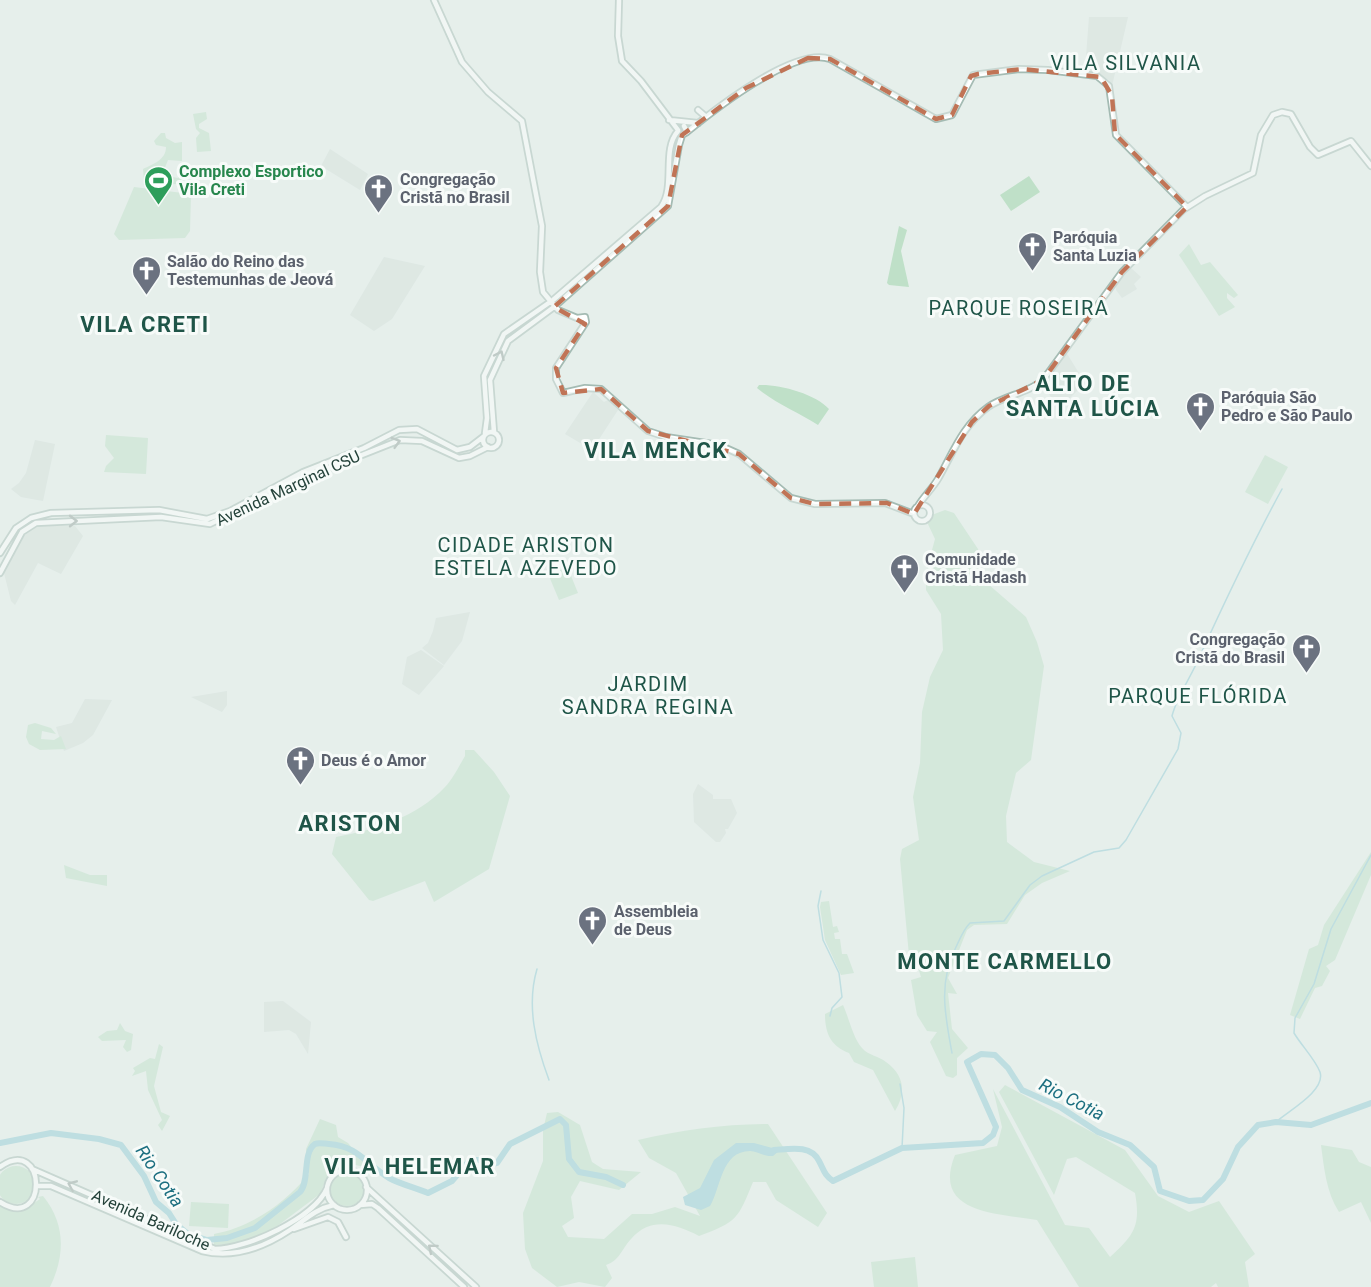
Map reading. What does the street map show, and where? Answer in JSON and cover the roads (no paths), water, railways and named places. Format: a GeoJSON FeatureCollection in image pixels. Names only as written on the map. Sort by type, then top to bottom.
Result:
{"type":"FeatureCollection","features":[{"type":"Feature","properties":{"kind":"main road"},"geometry":{"type":"LineString","coordinates":[[434,0],[462,62],[488,92],[522,122],[542,226],[540,282],[552,305],[571,317],[582,318],[585,326],[556,368],[556,379],[562,393],[585,388],[601,389],[648,431],[666,437],[729,449],[758,468],[791,498],[814,504],[885,503],[914,514],[917,520],[924,521],[930,516],[927,494]]}},
{"type":"Feature","properties":{"kind":"main road"},"geometry":{"type":"LineString","coordinates":[[619,0],[618,36],[622,61],[641,81],[669,120],[682,132]]}},
{"type":"Feature","properties":{"kind":"main road"},"geometry":{"type":"LineString","coordinates":[[610,254],[663,204],[669,185],[673,142],[682,132],[764,78],[803,60],[818,57],[830,58],[936,119],[952,115],[973,75],[1022,69],[1096,76],[1109,86],[1116,135],[1187,207]]}},
{"type":"Feature","properties":{"kind":"main road"},"geometry":{"type":"LineString","coordinates":[[698,110],[705,116]]}},
{"type":"Feature","properties":{"kind":"main road"},"geometry":{"type":"LineString","coordinates":[[914,514],[936,482],[961,434],[989,406],[1028,390],[1043,380],[1122,272],[1187,207],[1253,173],[1261,135],[1271,117],[1279,112],[1293,116],[1316,154],[1325,155],[1342,142],[1350,141],[1371,166]]}},
{"type":"Feature","properties":{"kind":"main road"},"geometry":{"type":"LineString","coordinates":[[669,120],[682,124]]}},
{"type":"Feature","properties":{"kind":"main road"},"geometry":{"type":"LineString","coordinates":[[682,124],[688,120],[698,123]]}},
{"type":"Feature","properties":{"kind":"main road"},"geometry":{"type":"LineString","coordinates":[[668,206],[682,124]]}},
{"type":"Feature","properties":{"kind":"main road"},"geometry":{"type":"LineString","coordinates":[[552,305],[504,334],[485,372],[487,424],[484,435],[488,447],[495,447],[499,442],[499,437],[494,432],[492,374],[508,340],[533,323],[610,254],[675,202]]}},
{"type":"Feature","properties":{"kind":"main road"},"geometry":{"type":"LineString","coordinates":[[530,317],[533,323]]}},
{"type":"Feature","properties":{"kind":"main road","name":"Avenida Marginal CSU"},"geometry":{"type":"LineString","coordinates":[[0,552],[16,528],[31,518],[51,513],[159,510],[207,519],[230,511],[303,472],[364,448],[399,430],[417,429],[426,432],[457,450],[470,447],[484,435]]}},
{"type":"Feature","properties":{"kind":"main road"},"geometry":{"type":"LineString","coordinates":[[484,435],[494,432]]}},
{"type":"Feature","properties":{"kind":"main road","name":"Avenida Marginal CSU"},"geometry":{"type":"LineString","coordinates":[[0,573],[22,532],[36,523],[161,517],[210,525],[309,476],[400,440],[423,441],[459,458],[470,456],[488,447]]}},
{"type":"Feature","properties":{"kind":"main road"},"geometry":{"type":"LineString","coordinates":[[918,506],[928,508]]}},
{"type":"Feature","properties":{"kind":"main road","name":"Avenida Bariloche"},"geometry":{"type":"LineString","coordinates":[[0,1167],[17,1161],[215,1249],[237,1247],[269,1234],[311,1207],[327,1188]]}},
{"type":"Feature","properties":{"kind":"main road"},"geometry":{"type":"LineString","coordinates":[[0,1202],[12,1207],[24,1205],[33,1198],[38,1186],[32,1168]]}},
{"type":"Feature","properties":{"kind":"main road"},"geometry":{"type":"LineString","coordinates":[[464,1287],[378,1208],[368,1203],[347,1210],[334,1205],[327,1188],[333,1175],[346,1170],[359,1174],[366,1187],[476,1287]]}},
{"type":"Feature","properties":{"kind":"main road","name":"Avenida Bariloche"},"geometry":{"type":"LineString","coordinates":[[38,1186],[51,1186],[212,1254],[237,1254],[289,1231],[312,1213],[334,1205]]}},
{"type":"Feature","properties":{"kind":"main road"},"geometry":{"type":"LineString","coordinates":[[360,1204],[365,1196],[366,1187]]}},
{"type":"Feature","properties":{"kind":"main road"},"geometry":{"type":"LineString","coordinates":[[289,1231],[328,1217],[338,1222],[346,1237]]}},
{"type":"Feature","properties":{"kind":"water"},"geometry":{"type":"Polygon","coordinates":[[[736,1143],[754,1143],[780,1150],[773,1156],[750,1151],[733,1157],[723,1172],[710,1206],[701,1210],[685,1205],[683,1197],[700,1188],[714,1160],[736,1143]]]}},
{"type":"Feature","properties":{"kind":"waterway"},"geometry":{"type":"LineString","coordinates":[[952,1053],[945,1012],[945,986],[950,960],[964,932],[970,923],[1004,921],[1030,885],[1042,876],[1094,852],[1119,848],[1126,840],[1178,749],[1181,733],[1172,716],[1177,701],[1282,489]]}},
{"type":"Feature","properties":{"kind":"waterway"},"geometry":{"type":"LineString","coordinates":[[1276,1122],[1305,1100],[1320,1079],[1318,1067],[1294,1033],[1295,1018],[1314,984],[1331,929],[1371,855]]}},
{"type":"Feature","properties":{"kind":"waterway"},"geometry":{"type":"LineString","coordinates":[[821,891],[818,906],[823,940],[839,973],[842,997],[832,1008],[830,1016]]}},
{"type":"Feature","properties":{"kind":"waterway"},"geometry":{"type":"LineString","coordinates":[[537,969],[532,997],[534,1025],[549,1080]]}},
{"type":"Feature","properties":{"kind":"waterway","name":"Rio Cotia"},"geometry":{"type":"LineString","coordinates":[[774,1150],[799,1149],[811,1152],[833,1181],[902,1148],[983,1143],[993,1135],[996,1127],[967,1062],[981,1054],[995,1055],[1008,1068],[1022,1090],[1060,1107],[1098,1132],[1130,1145],[1154,1167],[1160,1191],[1189,1201],[1203,1200],[1223,1179],[1238,1147],[1258,1125],[1276,1122],[1311,1125],[1371,1103]]}},
{"type":"Feature","properties":{"kind":"waterway"},"geometry":{"type":"LineString","coordinates":[[900,1084],[904,1108],[902,1148]]}},
{"type":"Feature","properties":{"kind":"waterway","name":"Rio Cotia"},"geometry":{"type":"LineString","coordinates":[[0,1143],[51,1133],[99,1139],[121,1145],[144,1176],[156,1202],[188,1234],[207,1240],[227,1238],[255,1228],[300,1192],[305,1181],[311,1148],[318,1143],[347,1148],[389,1178],[428,1193],[452,1181],[470,1160],[480,1160],[487,1166],[497,1163],[510,1144],[560,1119],[566,1125],[569,1159],[579,1172],[606,1177],[623,1185]]}},
{"type":"Feature","properties":{"kind":"place","name":"Complexo Esportico Vila Creti"},"geometry":{"type":"Point","coordinates":[158,206]}},
{"type":"Feature","properties":{"kind":"place","name":"Congregação Cristã no Brasil"},"geometry":{"type":"Point","coordinates":[379,214]}},
{"type":"Feature","properties":{"kind":"place","name":"Paróquia Santa Luzia"},"geometry":{"type":"Point","coordinates":[1032,272]}},
{"type":"Feature","properties":{"kind":"place","name":"Salão do Reino das Testemunhas de Jeová"},"geometry":{"type":"Point","coordinates":[146,296]}},
{"type":"Feature","properties":{"kind":"place","name":"Paróquia São Pedro e São Paulo"},"geometry":{"type":"Point","coordinates":[1200,432]}},
{"type":"Feature","properties":{"kind":"place","name":"Comunidade Cristã Hadash"},"geometry":{"type":"Point","coordinates":[904,594]}},
{"type":"Feature","properties":{"kind":"place","name":"Congregação Cristã do Brasil"},"geometry":{"type":"Point","coordinates":[1306,674]}},
{"type":"Feature","properties":{"kind":"place","name":"Deus é o Amor"},"geometry":{"type":"Point","coordinates":[300,786]}},
{"type":"Feature","properties":{"kind":"place","name":"Assembleia de Deus"},"geometry":{"type":"Point","coordinates":[593,946]}},
{"type":"Feature","properties":{"kind":"district","name":"VILA SILVANIA"},"geometry":{"type":"Point","coordinates":[1126,63]}},
{"type":"Feature","properties":{"kind":"district","name":"PARQUE ROSEIRA"},"geometry":{"type":"Point","coordinates":[1019,308]}},
{"type":"Feature","properties":{"kind":"district","name":"VILA CRETI"},"geometry":{"type":"Point","coordinates":[145,324]}},
{"type":"Feature","properties":{"kind":"district","name":"ALTO DE SANTA LÚCIA"},"geometry":{"type":"Point","coordinates":[1083,396]}},
{"type":"Feature","properties":{"kind":"district","name":"VILA MENCK"},"geometry":{"type":"Point","coordinates":[656,450]}},
{"type":"Feature","properties":{"kind":"district","name":"CIDADE ARISTON ESTELA AZEVEDO"},"geometry":{"type":"Point","coordinates":[526,556]}},
{"type":"Feature","properties":{"kind":"district","name":"JARDIM SANDRA REGINA"},"geometry":{"type":"Point","coordinates":[648,696]}},
{"type":"Feature","properties":{"kind":"district","name":"PARQUE FLÓRIDA"},"geometry":{"type":"Point","coordinates":[1198,696]}},
{"type":"Feature","properties":{"kind":"district","name":"ARISTON"},"geometry":{"type":"Point","coordinates":[350,823]}},
{"type":"Feature","properties":{"kind":"district","name":"MONTE CARMELLO"},"geometry":{"type":"Point","coordinates":[1005,961]}},
{"type":"Feature","properties":{"kind":"district","name":"VILA HELEMAR"},"geometry":{"type":"Point","coordinates":[410,1166]}}]}
